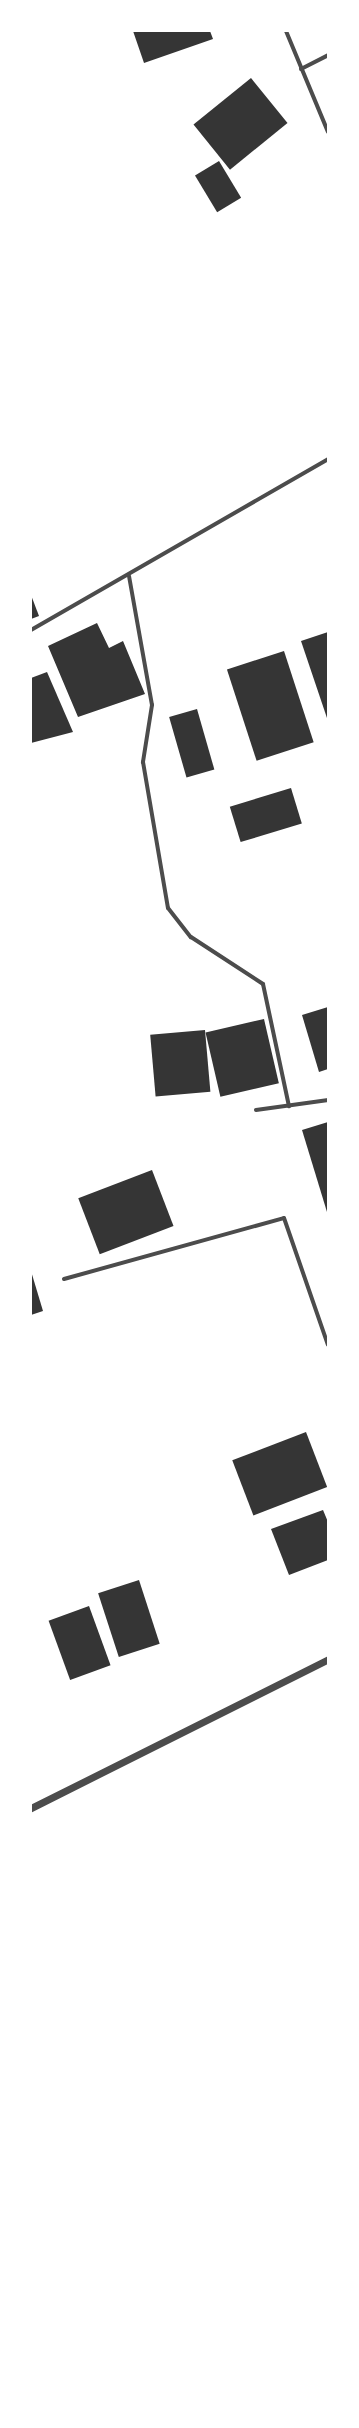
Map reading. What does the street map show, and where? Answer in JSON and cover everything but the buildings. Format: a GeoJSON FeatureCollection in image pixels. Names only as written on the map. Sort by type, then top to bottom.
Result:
{"type":"FeatureCollection","features":[{"type":"Feature","properties":{"kind":"street"},"geometry":{"type":"LineString","coordinates":[[286,31],[328,132]]}},
{"type":"Feature","properties":{"kind":"street"},"geometry":{"type":"LineString","coordinates":[[301,69],[328,55]]}},
{"type":"Feature","properties":{"kind":"street"},"geometry":{"type":"LineString","coordinates":[[31,630],[129,576],[328,459]]}},
{"type":"Feature","properties":{"kind":"street"},"geometry":{"type":"LineString","coordinates":[[129,576],[152,705],[143,762],[168,908],[191,937],[263,984],[289,1106]]}},
{"type":"Feature","properties":{"kind":"street"},"geometry":{"type":"LineString","coordinates":[[256,1110],[328,1100]]}},
{"type":"Feature","properties":{"kind":"street"},"geometry":{"type":"LineString","coordinates":[[64,1279],[284,1218],[328,1345]]}},
{"type":"Feature","properties":{"kind":"street"},"geometry":{"type":"LineString","coordinates":[[31,1808],[328,1659]]}}]}
